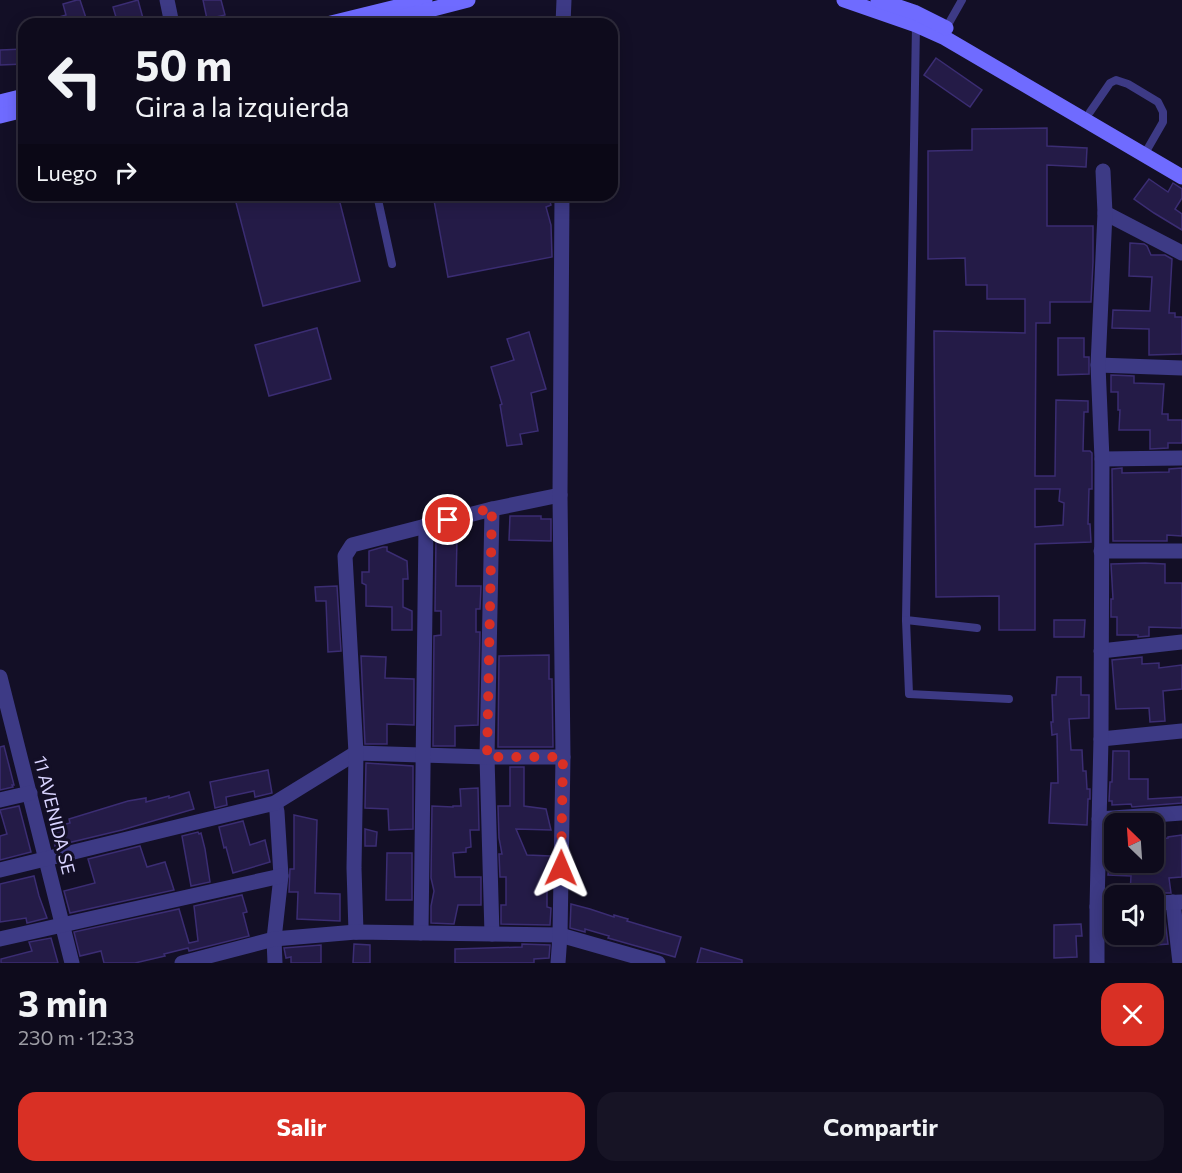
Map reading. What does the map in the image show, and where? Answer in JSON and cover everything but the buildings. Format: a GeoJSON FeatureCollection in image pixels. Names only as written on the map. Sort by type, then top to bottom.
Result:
{"type":"FeatureCollection","features":[{"type":"Feature","properties":{"kind":"main road"},"geometry":{"type":"LineString","coordinates":[[350,18],[391,4],[425,0]]}},
{"type":"Feature","properties":{"kind":"main road"},"geometry":{"type":"LineString","coordinates":[[398,18],[468,0]]}},
{"type":"Feature","properties":{"kind":"main road"},"geometry":{"type":"LineString","coordinates":[[844,0],[915,18]]}},
{"type":"Feature","properties":{"kind":"main road"},"geometry":{"type":"LineString","coordinates":[[878,0],[944,32],[1090,112],[1182,177]]}},
{"type":"Feature","properties":{"kind":"main road"},"geometry":{"type":"LineString","coordinates":[[944,32],[1147,151],[1182,166]]}},
{"type":"Feature","properties":{"kind":"main road"},"geometry":{"type":"LineString","coordinates":[[0,102],[18,98]]}},
{"type":"Feature","properties":{"kind":"main road"},"geometry":{"type":"LineString","coordinates":[[0,116],[18,112]]}},
{"type":"Feature","properties":{"kind":"street"},"geometry":{"type":"LineString","coordinates":[[166,0],[170,18]]}},
{"type":"Feature","properties":{"kind":"street"},"geometry":{"type":"LineString","coordinates":[[563,18],[564,0]]}},
{"type":"Feature","properties":{"kind":"street"},"geometry":{"type":"LineString","coordinates":[[1097,963],[1102,459],[1098,365],[1105,213],[1103,171]]}},
{"type":"Feature","properties":{"kind":"street"},"geometry":{"type":"LineString","coordinates":[[558,963],[563,757],[560,495],[562,201]]}},
{"type":"Feature","properties":{"kind":"street"},"geometry":{"type":"LineString","coordinates":[[1105,213],[1182,253]]}},
{"type":"Feature","properties":{"kind":"street"},"geometry":{"type":"LineString","coordinates":[[1098,365],[1182,368]]}},
{"type":"Feature","properties":{"kind":"street"},"geometry":{"type":"LineString","coordinates":[[1102,459],[1182,458]]}},
{"type":"Feature","properties":{"kind":"street"},"geometry":{"type":"LineString","coordinates":[[357,932],[354,868],[356,753],[345,556],[352,545],[492,508],[560,495]]}},
{"type":"Feature","properties":{"kind":"street"},"geometry":{"type":"LineString","coordinates":[[492,508],[487,757],[492,934]]}},
{"type":"Feature","properties":{"kind":"street"},"geometry":{"type":"LineString","coordinates":[[421,933],[426,525]]}},
{"type":"Feature","properties":{"kind":"street"},"geometry":{"type":"LineString","coordinates":[[1101,551],[1182,551]]}},
{"type":"Feature","properties":{"kind":"street"},"geometry":{"type":"LineString","coordinates":[[1101,651],[1182,642]]}},
{"type":"Feature","properties":{"kind":"street","name":"11 AVENIDA SE"},"geometry":{"type":"LineString","coordinates":[[0,677],[7,727],[30,793],[72,963]]}},
{"type":"Feature","properties":{"kind":"street"},"geometry":{"type":"LineString","coordinates":[[1101,739],[1182,731]]}},
{"type":"Feature","properties":{"kind":"street"},"geometry":{"type":"LineString","coordinates":[[0,870],[275,803],[356,753],[563,757]]}},
{"type":"Feature","properties":{"kind":"street"},"geometry":{"type":"LineString","coordinates":[[0,800],[30,793]]}},
{"type":"Feature","properties":{"kind":"street"},"geometry":{"type":"LineString","coordinates":[[275,803],[281,876],[274,939],[275,963]]}},
{"type":"Feature","properties":{"kind":"street"},"geometry":{"type":"LineString","coordinates":[[1099,819],[1182,813]]}},
{"type":"Feature","properties":{"kind":"street"},"geometry":{"type":"LineString","coordinates":[[0,939],[281,876]]}},
{"type":"Feature","properties":{"kind":"street"},"geometry":{"type":"LineString","coordinates":[[1178,902],[1180,963]]}},
{"type":"Feature","properties":{"kind":"street"},"geometry":{"type":"LineString","coordinates":[[1097,907],[1104,907]]}},
{"type":"Feature","properties":{"kind":"street"},"geometry":{"type":"LineString","coordinates":[[182,963],[274,939],[357,932],[560,935],[658,963]]}},
{"type":"Feature","properties":{"kind":"lane"},"geometry":{"type":"LineString","coordinates":[[944,32],[962,0]]}},
{"type":"Feature","properties":{"kind":"lane"},"geometry":{"type":"LineString","coordinates":[[915,18],[906,620],[909,694],[1009,699]]}},
{"type":"Feature","properties":{"kind":"lane"},"geometry":{"type":"LineString","coordinates":[[1090,112],[1110,83],[1116,80],[1128,84],[1158,102],[1163,112],[1162,122],[1147,151]]}},
{"type":"Feature","properties":{"kind":"lane"},"geometry":{"type":"LineString","coordinates":[[378,201],[392,264]]}},
{"type":"Feature","properties":{"kind":"lane"},"geometry":{"type":"LineString","coordinates":[[906,620],[977,628]]}},
{"type":"Feature","properties":{"kind":"route"},"geometry":{"type":"LineString","coordinates":[[448,520],[492,508],[487,757],[563,757],[561,868]]}}]}
